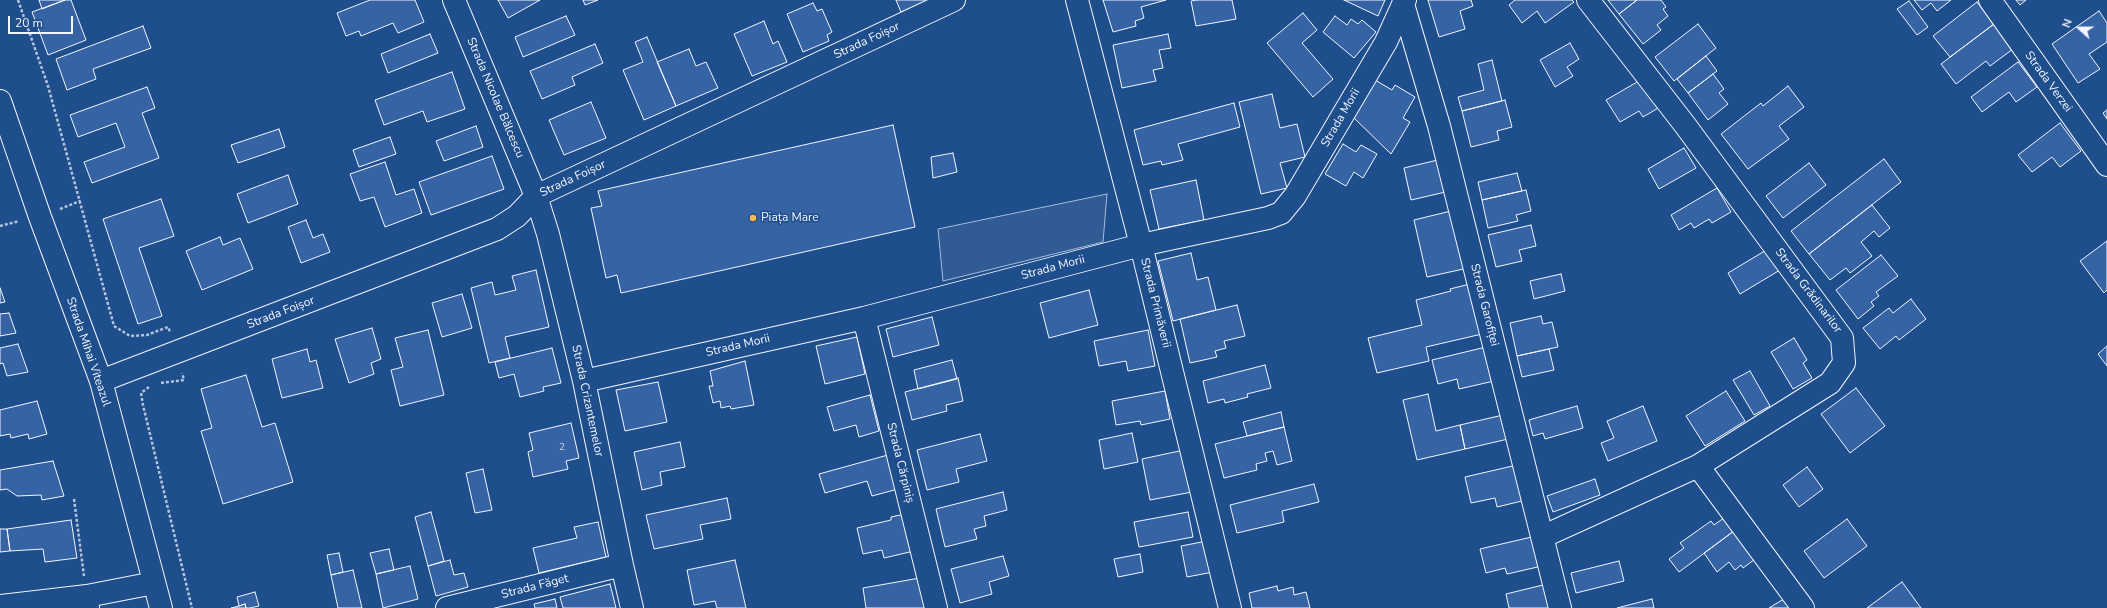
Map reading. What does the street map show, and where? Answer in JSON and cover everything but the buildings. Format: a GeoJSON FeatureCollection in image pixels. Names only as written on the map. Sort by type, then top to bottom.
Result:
{"type":"FeatureCollection","features":[{"type":"Feature","properties":{"kind":"main road","name":"Strada Nicolae Bălcescu"},"geometry":{"type":"LineString","coordinates":[[454,0],[536,196]]}},
{"type":"Feature","properties":{"kind":"main road","name":"Strada Foișor"},"geometry":{"type":"LineString","coordinates":[[101,381],[178,353],[497,229],[517,216],[536,196],[954,0]]}},
{"type":"Feature","properties":{"kind":"main road","name":"Strada Primăverii"},"geometry":{"type":"LineString","coordinates":[[1077,0],[1141,245],[1230,608]]}},
{"type":"Feature","properties":{"kind":"main road","name":"Strada Grădinarilor"},"geometry":{"type":"LineString","coordinates":[[1542,538],[1698,466],[1830,383],[1844,363],[1842,338],[1685,125],[1588,0]]}},
{"type":"Feature","properties":{"kind":"main road","name":"Strada Verzei"},"geometry":{"type":"LineString","coordinates":[[1990,0],[2107,165]]}},
{"type":"Feature","properties":{"kind":"main road","name":"Strada Morii"},"geometry":{"type":"LineString","coordinates":[[584,381],[864,318],[1141,245],[1268,218],[1281,213],[1295,196],[1382,49],[1404,2]]}},
{"type":"Feature","properties":{"kind":"main road","name":"Strada Garofiței"},"geometry":{"type":"LineString","coordinates":[[1404,2],[1439,126],[1560,608]]}},
{"type":"Feature","properties":{"kind":"main road","name":"Strada Mihai Viteazul"},"geometry":{"type":"LineString","coordinates":[[0,101],[40,216],[101,381],[161,608]]}},
{"type":"Feature","properties":{"kind":"main road","name":"Strada Crizantemelor"},"geometry":{"type":"LineString","coordinates":[[536,196],[548,234],[584,381],[632,608]]}},
{"type":"Feature","properties":{"kind":"main road","name":"Strada Cărpiniș"},"geometry":{"type":"LineString","coordinates":[[864,318],[936,608]]}},
{"type":"Feature","properties":{"kind":"main road"},"geometry":{"type":"LineString","coordinates":[[1698,466],[1803,608]]}},
{"type":"Feature","properties":{"kind":"main road","name":"Strada Făget"},"geometry":{"type":"LineString","coordinates":[[447,608],[622,565]]}},
{"type":"Feature","properties":{"kind":"main road"},"geometry":{"type":"LineString","coordinates":[[0,606],[87,602],[154,583]]}},
{"type":"Feature","properties":{"kind":"path"},"geometry":{"type":"LineString","coordinates":[[18,0],[48,86],[114,326],[130,336],[147,336],[168,327],[178,353],[184,380],[158,384]]}},
{"type":"Feature","properties":{"kind":"path"},"geometry":{"type":"LineString","coordinates":[[152,385],[142,393],[143,405],[192,608]]}},
{"type":"Feature","properties":{"kind":"path"},"geometry":{"type":"LineString","coordinates":[[74,499],[87,602]]}},
{"type":"Feature","properties":{"kind":"shaded area"},"geometry":{"type":"Polygon","coordinates":[[[1107,194],[1103,242],[943,281],[938,229],[1107,194]]]}},
{"type":"Feature","properties":{"kind":"place","name":"Piața Mare"},"geometry":{"type":"Point","coordinates":[753,218]}}]}
